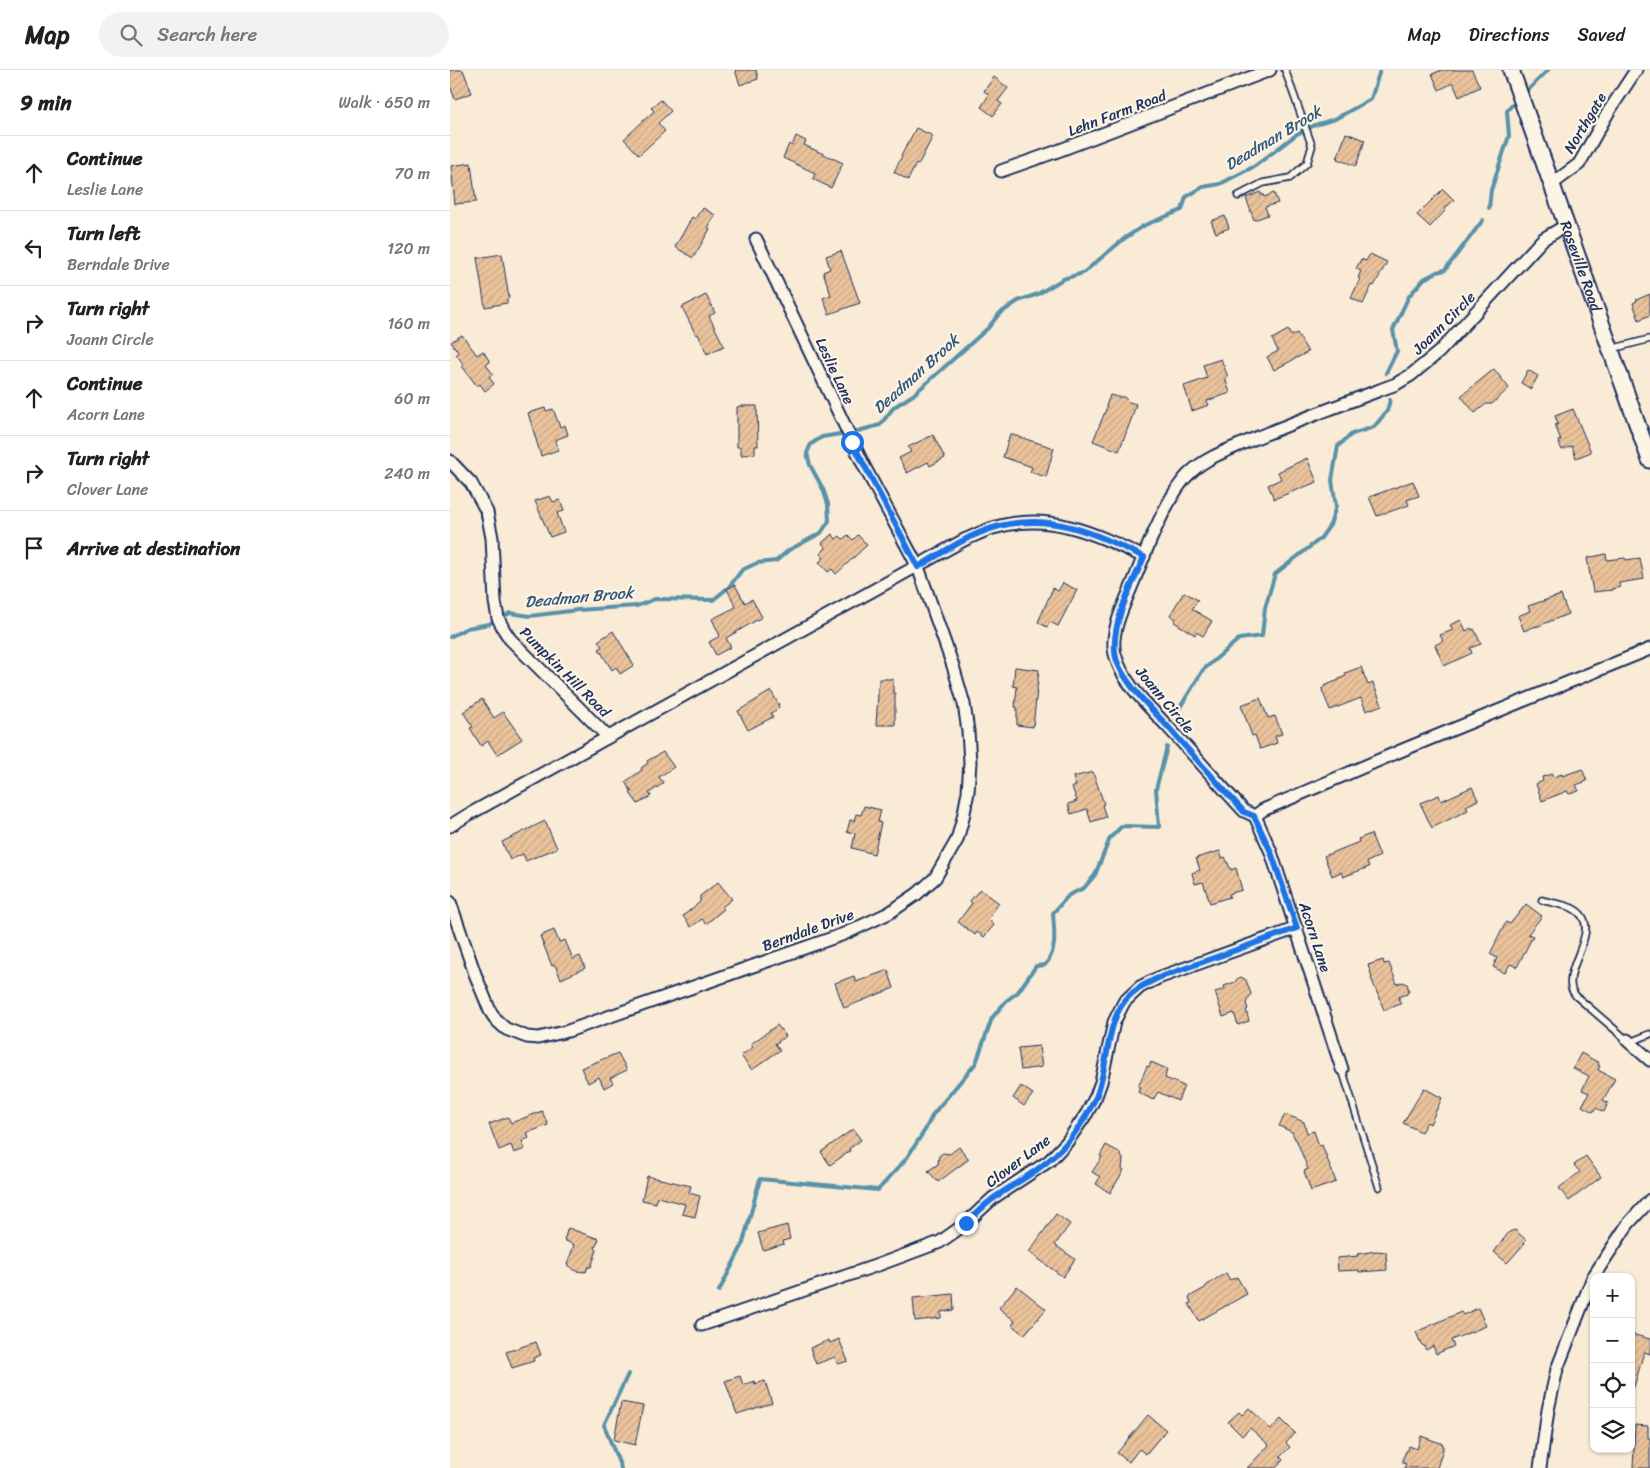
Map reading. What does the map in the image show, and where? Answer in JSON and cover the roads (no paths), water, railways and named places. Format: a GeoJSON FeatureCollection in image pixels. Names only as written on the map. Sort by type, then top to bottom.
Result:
{"type":"FeatureCollection","features":[{"type":"Feature","properties":{"kind":"street","name":"Lehn Farm Road"},"geometry":{"type":"LineString","coordinates":[[1001,171],[1056,152],[1270,70]]}},
{"type":"Feature","properties":{"kind":"street","name":"Roseville Road"},"geometry":{"type":"LineString","coordinates":[[1511,70],[1650,460]]}},
{"type":"Feature","properties":{"kind":"street","name":"Northgate"},"geometry":{"type":"LineString","coordinates":[[1552,184],[1579,164],[1609,111],[1636,70]]}},
{"type":"Feature","properties":{"kind":"street","name":"Joann Circle"},"geometry":{"type":"LineString","coordinates":[[1254,816],[1244,812],[1149,707],[1121,670],[1115,653],[1116,628],[1144,557],[1179,486],[1191,472],[1204,462],[1229,450],[1278,429],[1396,384],[1411,375],[1439,352],[1543,239],[1567,225]]}},
{"type":"Feature","properties":{"kind":"street","name":"Leslie Lane"},"geometry":{"type":"LineString","coordinates":[[756,240],[852,442],[918,567]]}},
{"type":"Feature","properties":{"kind":"street","name":"Pumpkin Hill Road"},"geometry":{"type":"LineString","coordinates":[[450,461],[471,484],[486,512],[492,538],[495,602],[498,618],[504,630],[528,657],[608,737]]}},
{"type":"Feature","properties":{"kind":"street"},"geometry":{"type":"LineString","coordinates":[[450,826],[964,540],[992,528],[1015,523],[1040,522],[1065,525],[1088,532],[1144,557]]}},
{"type":"Feature","properties":{"kind":"street","name":"Berndale Drive"},"geometry":{"type":"LineString","coordinates":[[450,902],[490,1011],[506,1029],[527,1038],[538,1038],[568,1031],[844,934],[889,913],[917,894],[935,878],[957,840],[968,792],[970,762],[964,704],[953,666],[918,567]]}},
{"type":"Feature","properties":{"kind":"street"},"geometry":{"type":"LineString","coordinates":[[1254,816],[1405,749],[1650,649]]}},
{"type":"Feature","properties":{"kind":"street","name":"Acorn Lane"},"geometry":{"type":"LineString","coordinates":[[1254,816],[1271,852],[1342,1069]]}},
{"type":"Feature","properties":{"kind":"street","name":"Clover Lane"},"geometry":{"type":"LineString","coordinates":[[702,1325],[940,1242],[964,1225],[993,1198],[1049,1161],[1067,1142],[1096,1096],[1101,1082],[1114,1022],[1124,1002],[1140,987],[1158,978],[1297,928]]}},
{"type":"Feature","properties":{"kind":"street"},"geometry":{"type":"LineString","coordinates":[[1627,1040],[1650,1060]]}},
{"type":"Feature","properties":{"kind":"street"},"geometry":{"type":"LineString","coordinates":[[1540,1468],[1548,1410],[1557,1369],[1593,1277],[1628,1224],[1650,1200]]}},
{"type":"Feature","properties":{"kind":"lane"},"geometry":{"type":"LineString","coordinates":[[1238,196],[1263,183],[1290,178],[1307,163],[1312,146],[1286,70]]}},
{"type":"Feature","properties":{"kind":"lane"},"geometry":{"type":"LineString","coordinates":[[1611,349],[1650,339]]}},
{"type":"Feature","properties":{"kind":"lane"},"geometry":{"type":"LineString","coordinates":[[1542,900],[1573,909],[1583,917],[1587,927],[1570,984],[1576,996],[1627,1040],[1633,1041],[1650,1034]]}},
{"type":"Feature","properties":{"kind":"lane"},"geometry":{"type":"LineString","coordinates":[[1342,1069],[1378,1187]]}},
{"type":"Feature","properties":{"kind":"waterway","name":"Deadman Brook"},"geometry":{"type":"LineString","coordinates":[[450,637],[467,628],[489,624],[510,613],[530,616],[578,610],[637,606],[655,599],[713,600],[729,587],[742,570],[757,563],[776,561],[789,550],[821,533],[829,521],[828,504],[823,489],[810,465],[807,453],[811,444],[822,437],[880,425],[894,407],[913,395],[988,328],[999,314],[1018,301],[1038,294],[1063,279],[1083,273],[1125,238],[1145,225],[1182,210],[1186,197],[1203,187],[1220,184],[1255,166],[1297,134],[1315,125],[1335,119],[1371,99],[1380,70]]}},
{"type":"Feature","properties":{"kind":"waterway"},"geometry":{"type":"LineString","coordinates":[[1529,89],[1548,70]]}},
{"type":"Feature","properties":{"kind":"waterway"},"geometry":{"type":"LineString","coordinates":[[1489,208],[1491,190],[1509,136],[1507,111],[1512,105]]}},
{"type":"Feature","properties":{"kind":"waterway"},"geometry":{"type":"LineString","coordinates":[[1386,373],[1397,351],[1393,330],[1409,296],[1424,279],[1445,270],[1483,220]]}},
{"type":"Feature","properties":{"kind":"waterway"},"geometry":{"type":"LineString","coordinates":[[1176,717],[1203,670],[1239,639],[1262,636],[1265,608],[1275,574],[1320,539],[1330,525],[1336,506],[1332,480],[1338,446],[1352,434],[1374,427],[1387,411],[1390,400]]}},
{"type":"Feature","properties":{"kind":"waterway"},"geometry":{"type":"LineString","coordinates":[[719,1291],[742,1246],[760,1179],[878,1190],[906,1159],[933,1114],[976,1063],[992,1018],[1006,1001],[1018,992],[1036,966],[1045,965],[1049,959],[1054,947],[1053,913],[1069,895],[1084,888],[1095,875],[1110,838],[1122,826],[1159,827],[1156,789],[1167,747]]}},
{"type":"Feature","properties":{"kind":"waterway"},"geometry":{"type":"LineString","coordinates":[[621,1468],[604,1425],[628,1374]]}}]}
